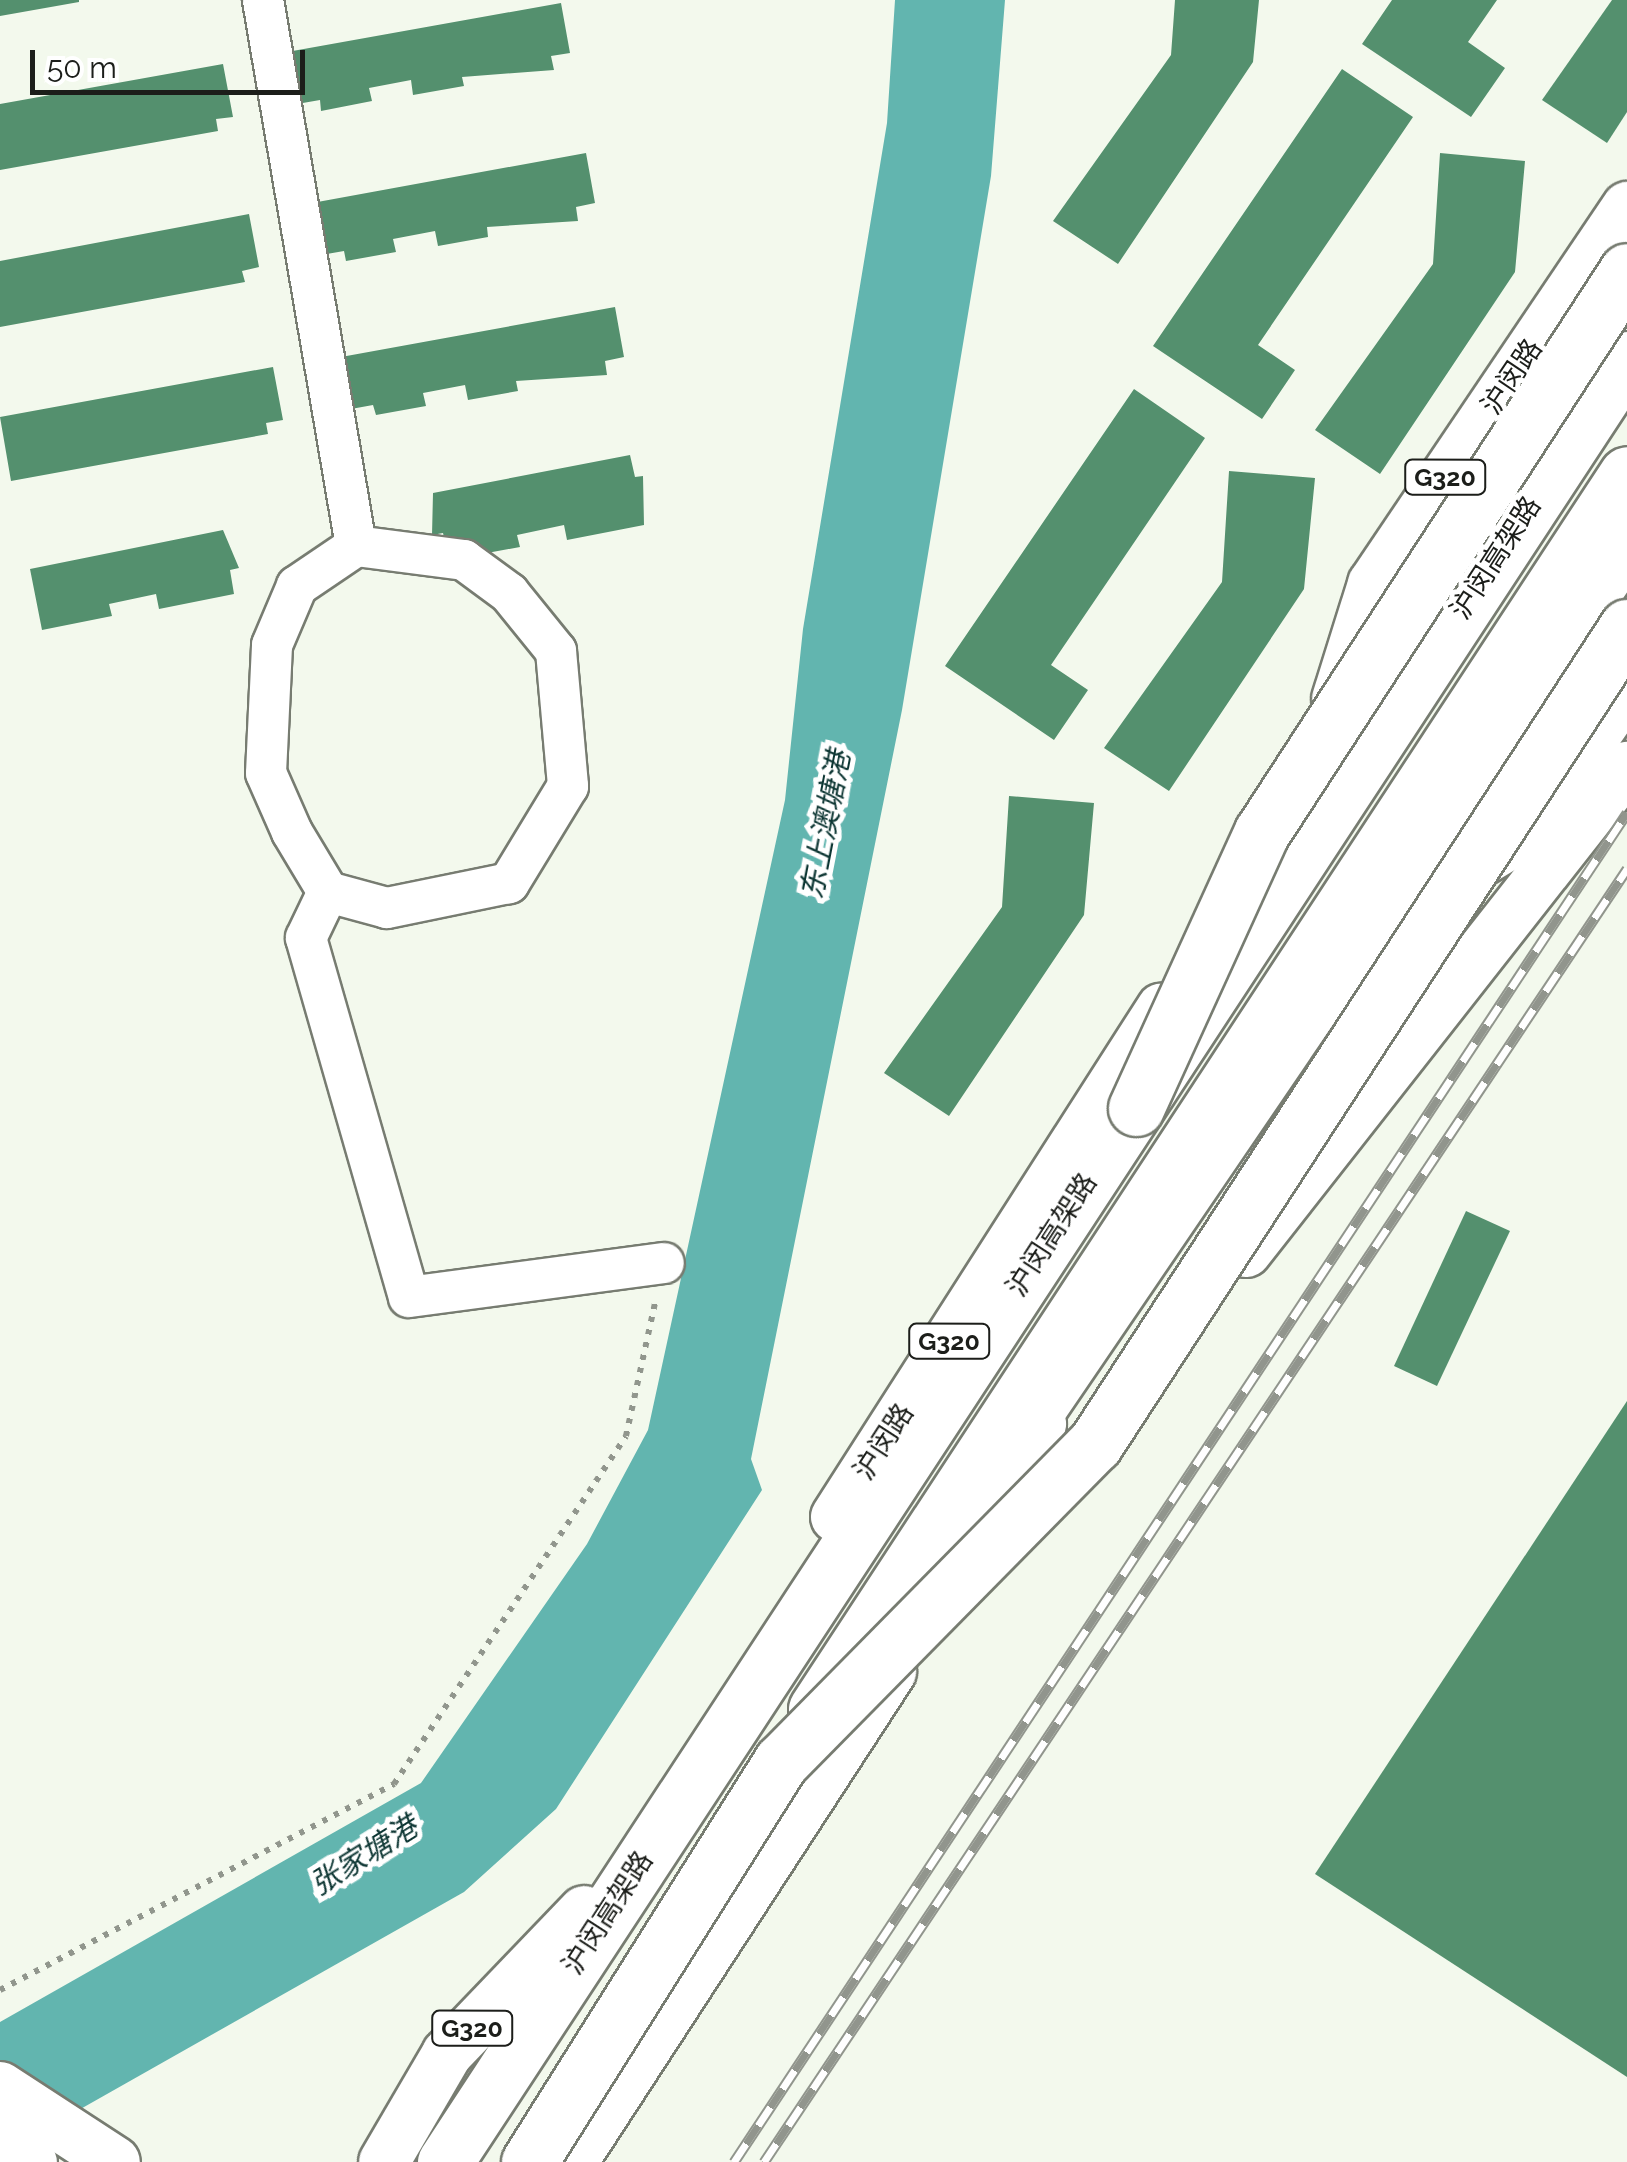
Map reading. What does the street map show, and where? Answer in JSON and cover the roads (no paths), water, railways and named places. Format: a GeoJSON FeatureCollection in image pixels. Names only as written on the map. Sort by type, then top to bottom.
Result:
{"type":"FeatureCollection","features":[{"type":"Feature","properties":{"kind":"highway"},"geometry":{"type":"LineString","coordinates":[[1136,1108],[1262,832],[1627,270]]}},
{"type":"Feature","properties":{"kind":"highway","name":"沪闵高架路"},"geometry":{"type":"LineString","coordinates":[[444,2162],[1627,359]]}},
{"type":"Feature","properties":{"kind":"highway"},"geometry":{"type":"LineString","coordinates":[[529,2162],[781,1762],[1627,474]]}},
{"type":"Feature","properties":{"kind":"highway"},"geometry":{"type":"LineString","coordinates":[[781,1762],[1094,1444],[1627,627]]}},
{"type":"Feature","properties":{"kind":"main road","name":"沪闵路"},"geometry":{"type":"LineString","coordinates":[[1314,770],[1373,584],[1627,207]]}},
{"type":"Feature","properties":{"kind":"main road","name":"沪闵路"},"geometry":{"type":"LineString","coordinates":[[424,2162],[1314,770],[1627,314]]}},
{"type":"Feature","properties":{"kind":"main road"},"geometry":{"type":"LineString","coordinates":[[517,2162],[1062,1386],[1627,548]]}},
{"type":"Feature","properties":{"kind":"main road"},"geometry":{"type":"LineString","coordinates":[[1374,926],[1526,834],[1627,690]]}},
{"type":"Feature","properties":{"kind":"main road"},"geometry":{"type":"LineString","coordinates":[[1094,1444],[1627,768]]}},
{"type":"Feature","properties":{"kind":"main road"},"geometry":{"type":"LineString","coordinates":[[572,2162],[979,1538],[1062,1386]]}},
{"type":"Feature","properties":{"kind":"main road","name":"沪闵路"},"geometry":{"type":"LineString","coordinates":[[384,2162],[448,2054],[584,1911]]}},
{"type":"Feature","properties":{"kind":"main road"},"geometry":{"type":"LineString","coordinates":[[0,2087],[26,2144],[115,2162]]}},
{"type":"Feature","properties":{"kind":"street"},"geometry":{"type":"LineString","coordinates":[[263,0],[356,546]]}},
{"type":"Feature","properties":{"kind":"street"},"geometry":{"type":"LineString","coordinates":[[356,546],[464,560],[509,593],[556,650],[568,786],[509,883],[388,908],[328,892],[266,773],[264,706],[272,645],[297,586],[356,546]]}},
{"type":"Feature","properties":{"kind":"street"},"geometry":{"type":"LineString","coordinates":[[328,892],[306,938],[409,1298],[664,1263]]}},
{"type":"Feature","properties":{"kind":"water"},"geometry":{"type":"Polygon","coordinates":[[[895,0],[1005,0],[991,176],[902,710],[751,1459],[762,1490],[556,1809],[464,1892],[77,2111],[0,2133],[0,2022],[421,1783],[587,1544],[648,1430],[785,800],[803,629],[887,123],[895,0]]]}},
{"type":"Feature","properties":{"kind":"railway"},"geometry":{"type":"LineString","coordinates":[[734,2162],[1627,813]]}},
{"type":"Feature","properties":{"kind":"railway"},"geometry":{"type":"LineString","coordinates":[[764,2162],[1627,869]]}},
{"type":"Feature","properties":{"kind":"water label","name":"东上澳塘港"},"geometry":{"type":"Point","coordinates":[826,825]}},
{"type":"Feature","properties":{"kind":"water label","name":"张家塘港"},"geometry":{"type":"Point","coordinates":[364,1856]}}]}
